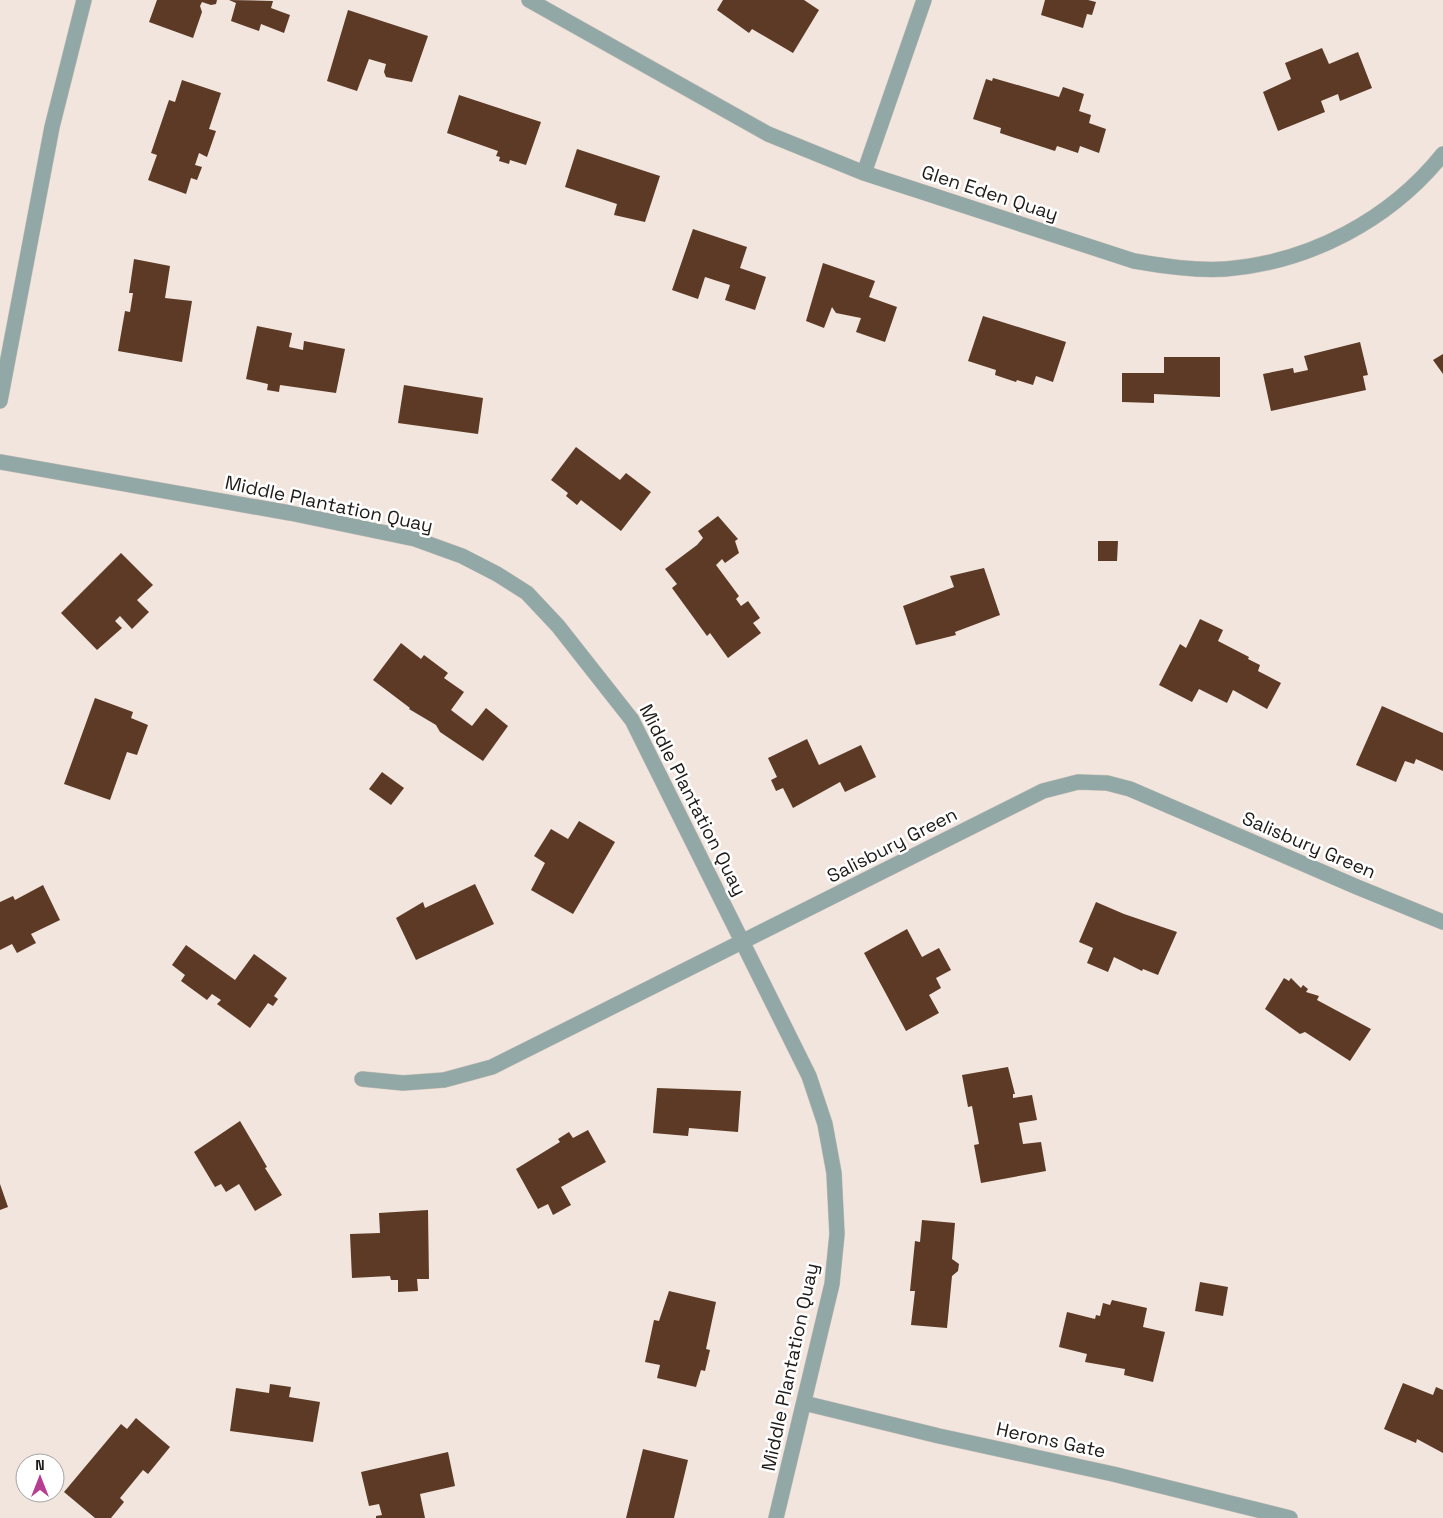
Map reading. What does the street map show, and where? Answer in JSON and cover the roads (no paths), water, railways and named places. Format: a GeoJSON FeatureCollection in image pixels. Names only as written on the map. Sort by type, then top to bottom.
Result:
{"type":"FeatureCollection","features":[{"type":"Feature","properties":{"kind":"street"},"geometry":{"type":"LineString","coordinates":[[0,401],[52,127],[84,0]]}},
{"type":"Feature","properties":{"kind":"street","name":"Glen Eden Quay"},"geometry":{"type":"LineString","coordinates":[[529,0],[768,134],[864,173],[1134,261],[1180,268],[1225,269],[1288,258],[1314,249],[1357,228],[1396,201],[1431,169],[1443,154]]}},
{"type":"Feature","properties":{"kind":"street"},"geometry":{"type":"LineString","coordinates":[[864,173],[924,0]]}},
{"type":"Feature","properties":{"kind":"street","name":"Middle Plantation Quay"},"geometry":{"type":"LineString","coordinates":[[0,462],[290,513],[415,539],[462,556],[497,574],[527,593],[558,626],[632,720],[809,1076],[825,1124],[834,1173],[837,1234],[832,1284],[776,1518]]}},
{"type":"Feature","properties":{"kind":"street","name":"Salisbury Green"},"geometry":{"type":"LineString","coordinates":[[362,1079],[403,1083],[444,1080],[492,1067],[1043,791],[1078,782],[1107,783],[1130,789],[1443,922]]}},
{"type":"Feature","properties":{"kind":"street","name":"Herons Gate"},"geometry":{"type":"LineString","coordinates":[[804,1403],[939,1436],[1113,1474],[1290,1518]]}}]}
